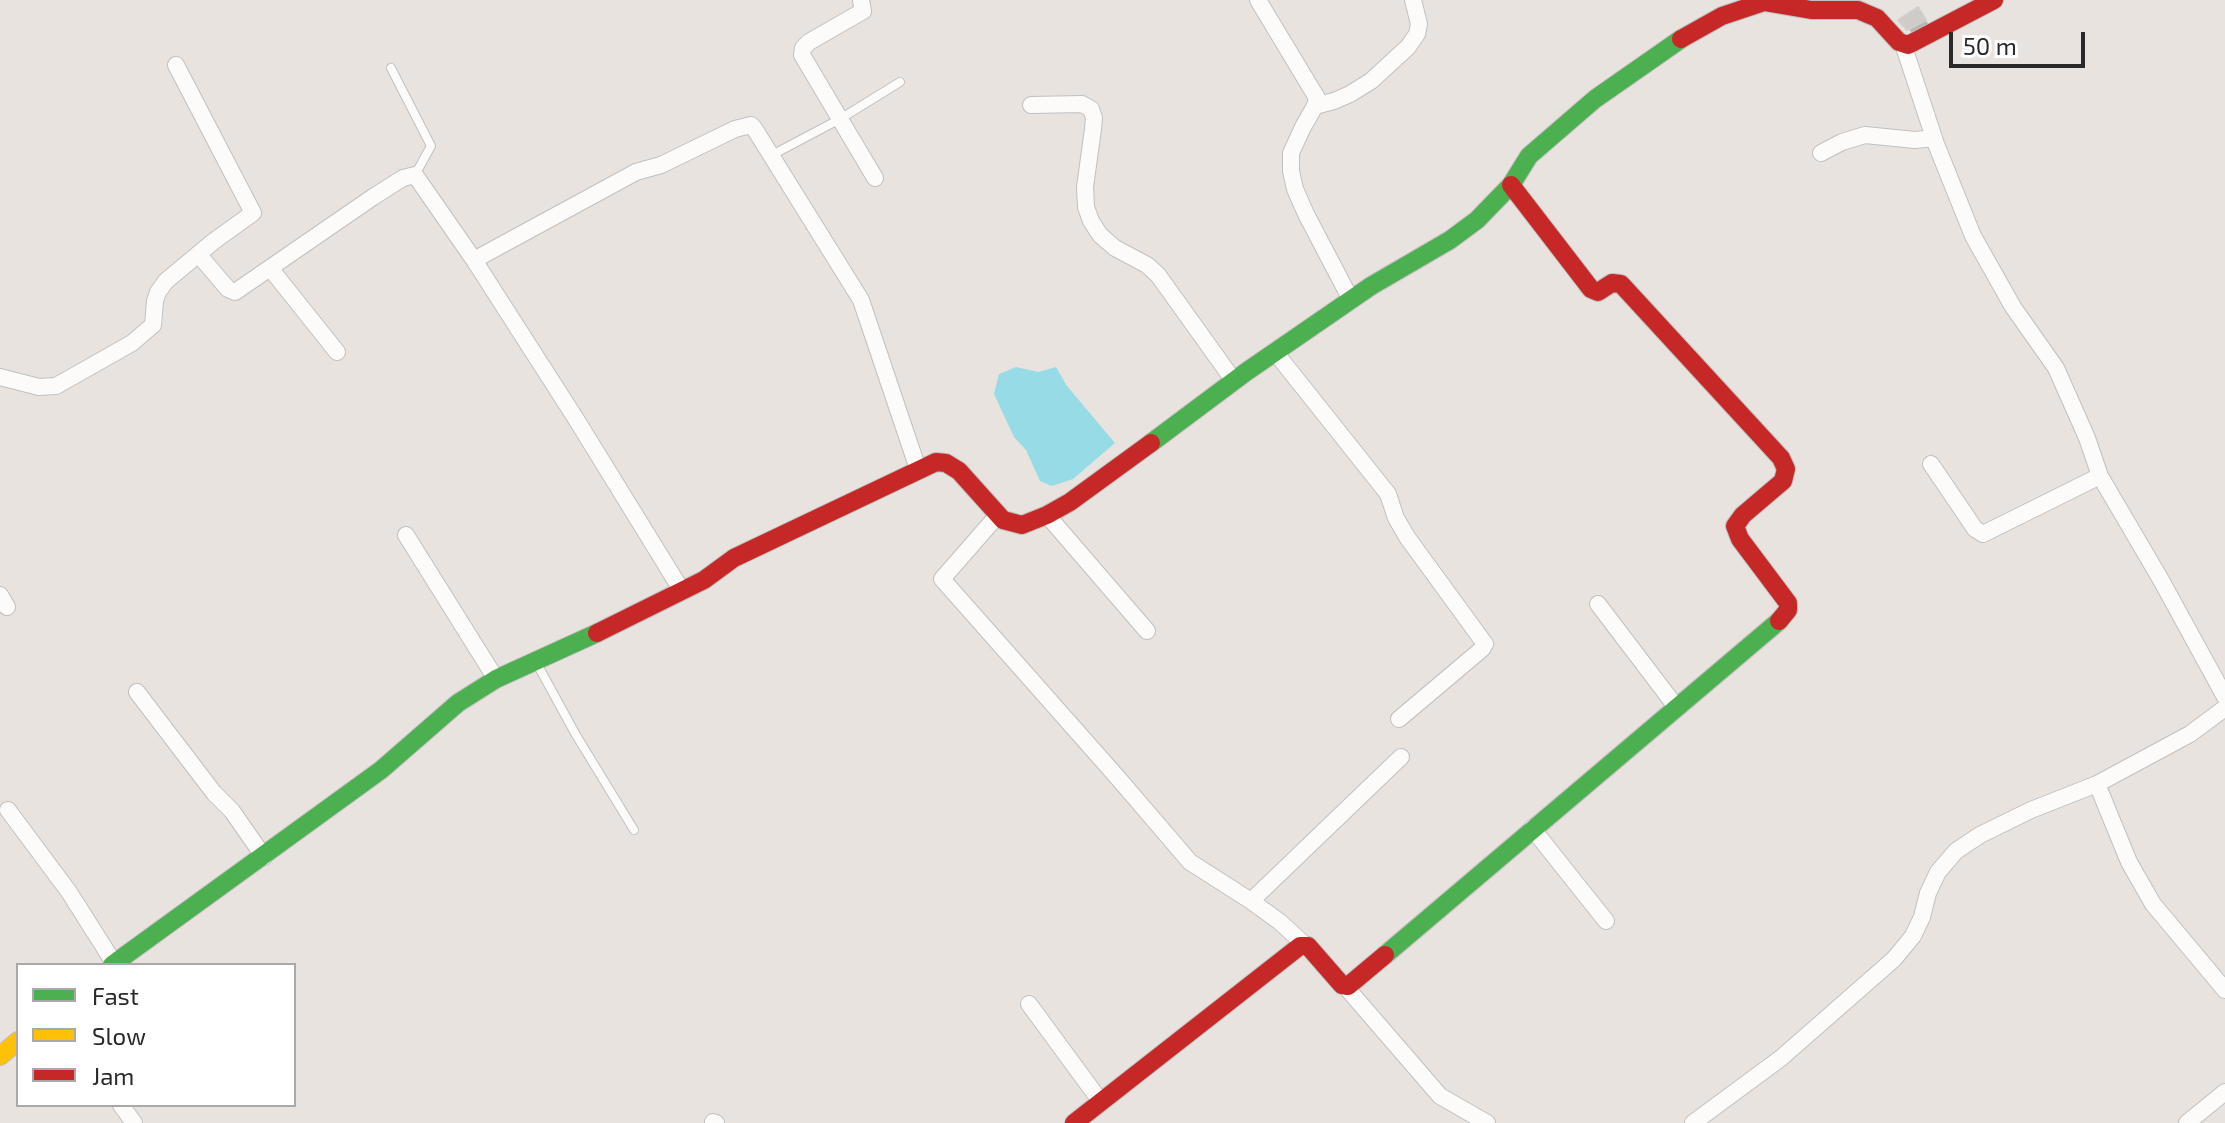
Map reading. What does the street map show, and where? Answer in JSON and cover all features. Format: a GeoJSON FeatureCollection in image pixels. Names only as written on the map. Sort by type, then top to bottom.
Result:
{"type":"FeatureCollection","features":[{"type":"Feature","properties":{"kind":"main road"},"geometry":{"type":"LineString","coordinates":[[114,963],[381,770],[458,703],[496,679],[682,591],[704,580],[734,558],[918,469],[936,462],[946,463],[959,471],[998,515],[1011,523],[1033,523],[1070,502],[1275,352],[1477,220],[1511,185],[1529,156],[1595,99],[1676,42],[1722,16],[1768,1],[1811,10],[1858,10],[1877,18],[1903,44],[1908,45],[1994,0]]}},
{"type":"Feature","properties":{"kind":"main road"},"geometry":{"type":"LineString","coordinates":[[1074,1123],[1300,946],[1305,945],[1345,986],[1677,708],[1785,616],[1788,610],[1788,603],[1740,539],[1735,526],[1743,515],[1783,481],[1786,469],[1774,448],[1627,289],[1616,282],[1598,292],[1591,289],[1511,185]]}},
{"type":"Feature","properties":{"kind":"main road"},"geometry":{"type":"LineString","coordinates":[[0,1056],[16,1043]]}},
{"type":"Feature","properties":{"kind":"street"},"geometry":{"type":"LineString","coordinates":[[861,0],[863,11],[809,42],[803,48],[802,55],[875,178]]}},
{"type":"Feature","properties":{"kind":"street"},"geometry":{"type":"LineString","coordinates":[[1258,0],[1317,98],[1291,153],[1291,171],[1306,214],[1351,300]]}},
{"type":"Feature","properties":{"kind":"street"},"geometry":{"type":"LineString","coordinates":[[1315,106],[1334,101],[1360,88],[1408,47],[1417,34],[1419,24],[1413,0]]}},
{"type":"Feature","properties":{"kind":"street"},"geometry":{"type":"LineString","coordinates":[[1903,44],[1934,138],[1973,236],[2013,307],[2056,368],[2100,476],[2225,697]]}},
{"type":"Feature","properties":{"kind":"street"},"geometry":{"type":"LineString","coordinates":[[0,377],[39,387],[56,386],[132,343],[153,325],[155,301],[166,281],[253,213],[176,65]]}},
{"type":"Feature","properties":{"kind":"street"},"geometry":{"type":"LineString","coordinates":[[1031,105],[1082,104],[1091,109],[1094,118],[1085,187],[1086,207],[1091,221],[1100,235],[1115,248],[1147,265],[1158,275],[1234,381]]}},
{"type":"Feature","properties":{"kind":"street"},"geometry":{"type":"LineString","coordinates":[[474,260],[636,172],[661,165],[742,126],[751,125],[861,300],[918,469]]}},
{"type":"Feature","properties":{"kind":"street"},"geometry":{"type":"LineString","coordinates":[[1821,153],[1865,135],[1915,140],[1934,138]]}},
{"type":"Feature","properties":{"kind":"street"},"geometry":{"type":"LineString","coordinates":[[198,254],[232,292],[240,290],[403,178],[415,175],[474,260],[682,591]]}},
{"type":"Feature","properties":{"kind":"street"},"geometry":{"type":"LineString","coordinates":[[270,268],[337,352]]}},
{"type":"Feature","properties":{"kind":"street"},"geometry":{"type":"LineString","coordinates":[[1275,352],[1388,494],[1407,537],[1485,644],[1399,719]]}},
{"type":"Feature","properties":{"kind":"street"},"geometry":{"type":"LineString","coordinates":[[1931,464],[1975,529],[1983,534],[2100,476]]}},
{"type":"Feature","properties":{"kind":"street"},"geometry":{"type":"LineString","coordinates":[[998,515],[942,579],[1190,862],[1251,901],[1305,945]]}},
{"type":"Feature","properties":{"kind":"street"},"geometry":{"type":"LineString","coordinates":[[1047,515],[1147,631]]}},
{"type":"Feature","properties":{"kind":"street"},"geometry":{"type":"LineString","coordinates":[[406,535],[496,679]]}},
{"type":"Feature","properties":{"kind":"street"},"geometry":{"type":"LineString","coordinates":[[1598,604],[1677,708]]}},
{"type":"Feature","properties":{"kind":"street"},"geometry":{"type":"LineString","coordinates":[[137,692],[214,793],[232,811],[264,857]]}},
{"type":"Feature","properties":{"kind":"street"},"geometry":{"type":"LineString","coordinates":[[1693,1123],[1781,1058],[1894,959],[1913,936],[1938,872],[1956,851],[1980,835],[2031,810],[2097,784],[2190,734],[2225,708]]}},
{"type":"Feature","properties":{"kind":"street"},"geometry":{"type":"LineString","coordinates":[[1251,901],[1401,757]]}},
{"type":"Feature","properties":{"kind":"street"},"geometry":{"type":"LineString","coordinates":[[2097,784],[2129,862],[2153,904],[2225,990]]}},
{"type":"Feature","properties":{"kind":"street"},"geometry":{"type":"LineString","coordinates":[[8,810],[69,892],[112,963]]}},
{"type":"Feature","properties":{"kind":"street"},"geometry":{"type":"LineString","coordinates":[[1532,828],[1606,921]]}},
{"type":"Feature","properties":{"kind":"street"},"geometry":{"type":"LineString","coordinates":[[1345,986],[1440,1096],[1487,1123]]}},
{"type":"Feature","properties":{"kind":"street"},"geometry":{"type":"LineString","coordinates":[[1029,1004],[1101,1102]]}},
{"type":"Feature","properties":{"kind":"street"},"geometry":{"type":"LineString","coordinates":[[2187,1123],[2225,1092]]}},
{"type":"Feature","properties":{"kind":"lane"},"geometry":{"type":"LineString","coordinates":[[391,68],[431,146],[415,175]]}},
{"type":"Feature","properties":{"kind":"lane"},"geometry":{"type":"LineString","coordinates":[[772,155],[840,119],[900,82]]}},
{"type":"Feature","properties":{"kind":"lane"},"geometry":{"type":"LineString","coordinates":[[536,662],[563,714],[634,830]]}},
{"type":"Feature","properties":{"kind":"water"},"geometry":{"type":"Polygon","coordinates":[[[1016,367],[1038,372],[1056,367],[1067,386],[1115,443],[1073,479],[1052,486],[1040,481],[1026,450],[1014,437],[994,394],[999,374],[1016,367]]]}},
{"type":"Feature","properties":{"kind":"building"},"geometry":{"type":"Polygon","coordinates":[[[1918,7],[1926,20],[1907,30],[1898,20],[1918,7]]]}},
{"type":"Feature","properties":{"kind":"traffic: fast"},"geometry":{"type":"LineString","coordinates":[[1151,443],[1246,372],[1371,286],[1450,240],[1477,220],[1511,185],[1529,156],[1595,99],[1681,39]]}},
{"type":"Feature","properties":{"kind":"traffic: fast"},"geometry":{"type":"LineString","coordinates":[[1385,955],[1779,621]]}},
{"type":"Feature","properties":{"kind":"traffic: fast"},"geometry":{"type":"LineString","coordinates":[[115,963],[381,770],[458,703],[496,679],[597,633]]}},
{"type":"Feature","properties":{"kind":"traffic: slow"},"geometry":{"type":"LineString","coordinates":[[0,1056],[16,1043]]}},
{"type":"Feature","properties":{"kind":"traffic: jam"},"geometry":{"type":"LineString","coordinates":[[1681,39],[1722,16],[1764,2],[1811,10],[1858,10],[1877,18],[1899,42],[1908,45],[1994,0]]}},
{"type":"Feature","properties":{"kind":"traffic: jam"},"geometry":{"type":"LineString","coordinates":[[1511,185],[1591,289],[1598,292],[1612,283],[1621,284],[1781,458],[1786,469],[1783,481],[1743,515],[1735,526],[1740,539],[1788,603],[1788,610],[1779,621]]}},
{"type":"Feature","properties":{"kind":"traffic: jam"},"geometry":{"type":"LineString","coordinates":[[597,633],[704,580],[734,558],[936,462],[946,463],[959,471],[1003,520],[1022,525],[1070,502],[1151,443]]}},
{"type":"Feature","properties":{"kind":"traffic: jam"},"geometry":{"type":"LineString","coordinates":[[1074,1123],[1300,946],[1308,946],[1342,985],[1348,986],[1385,955]]}}]}
